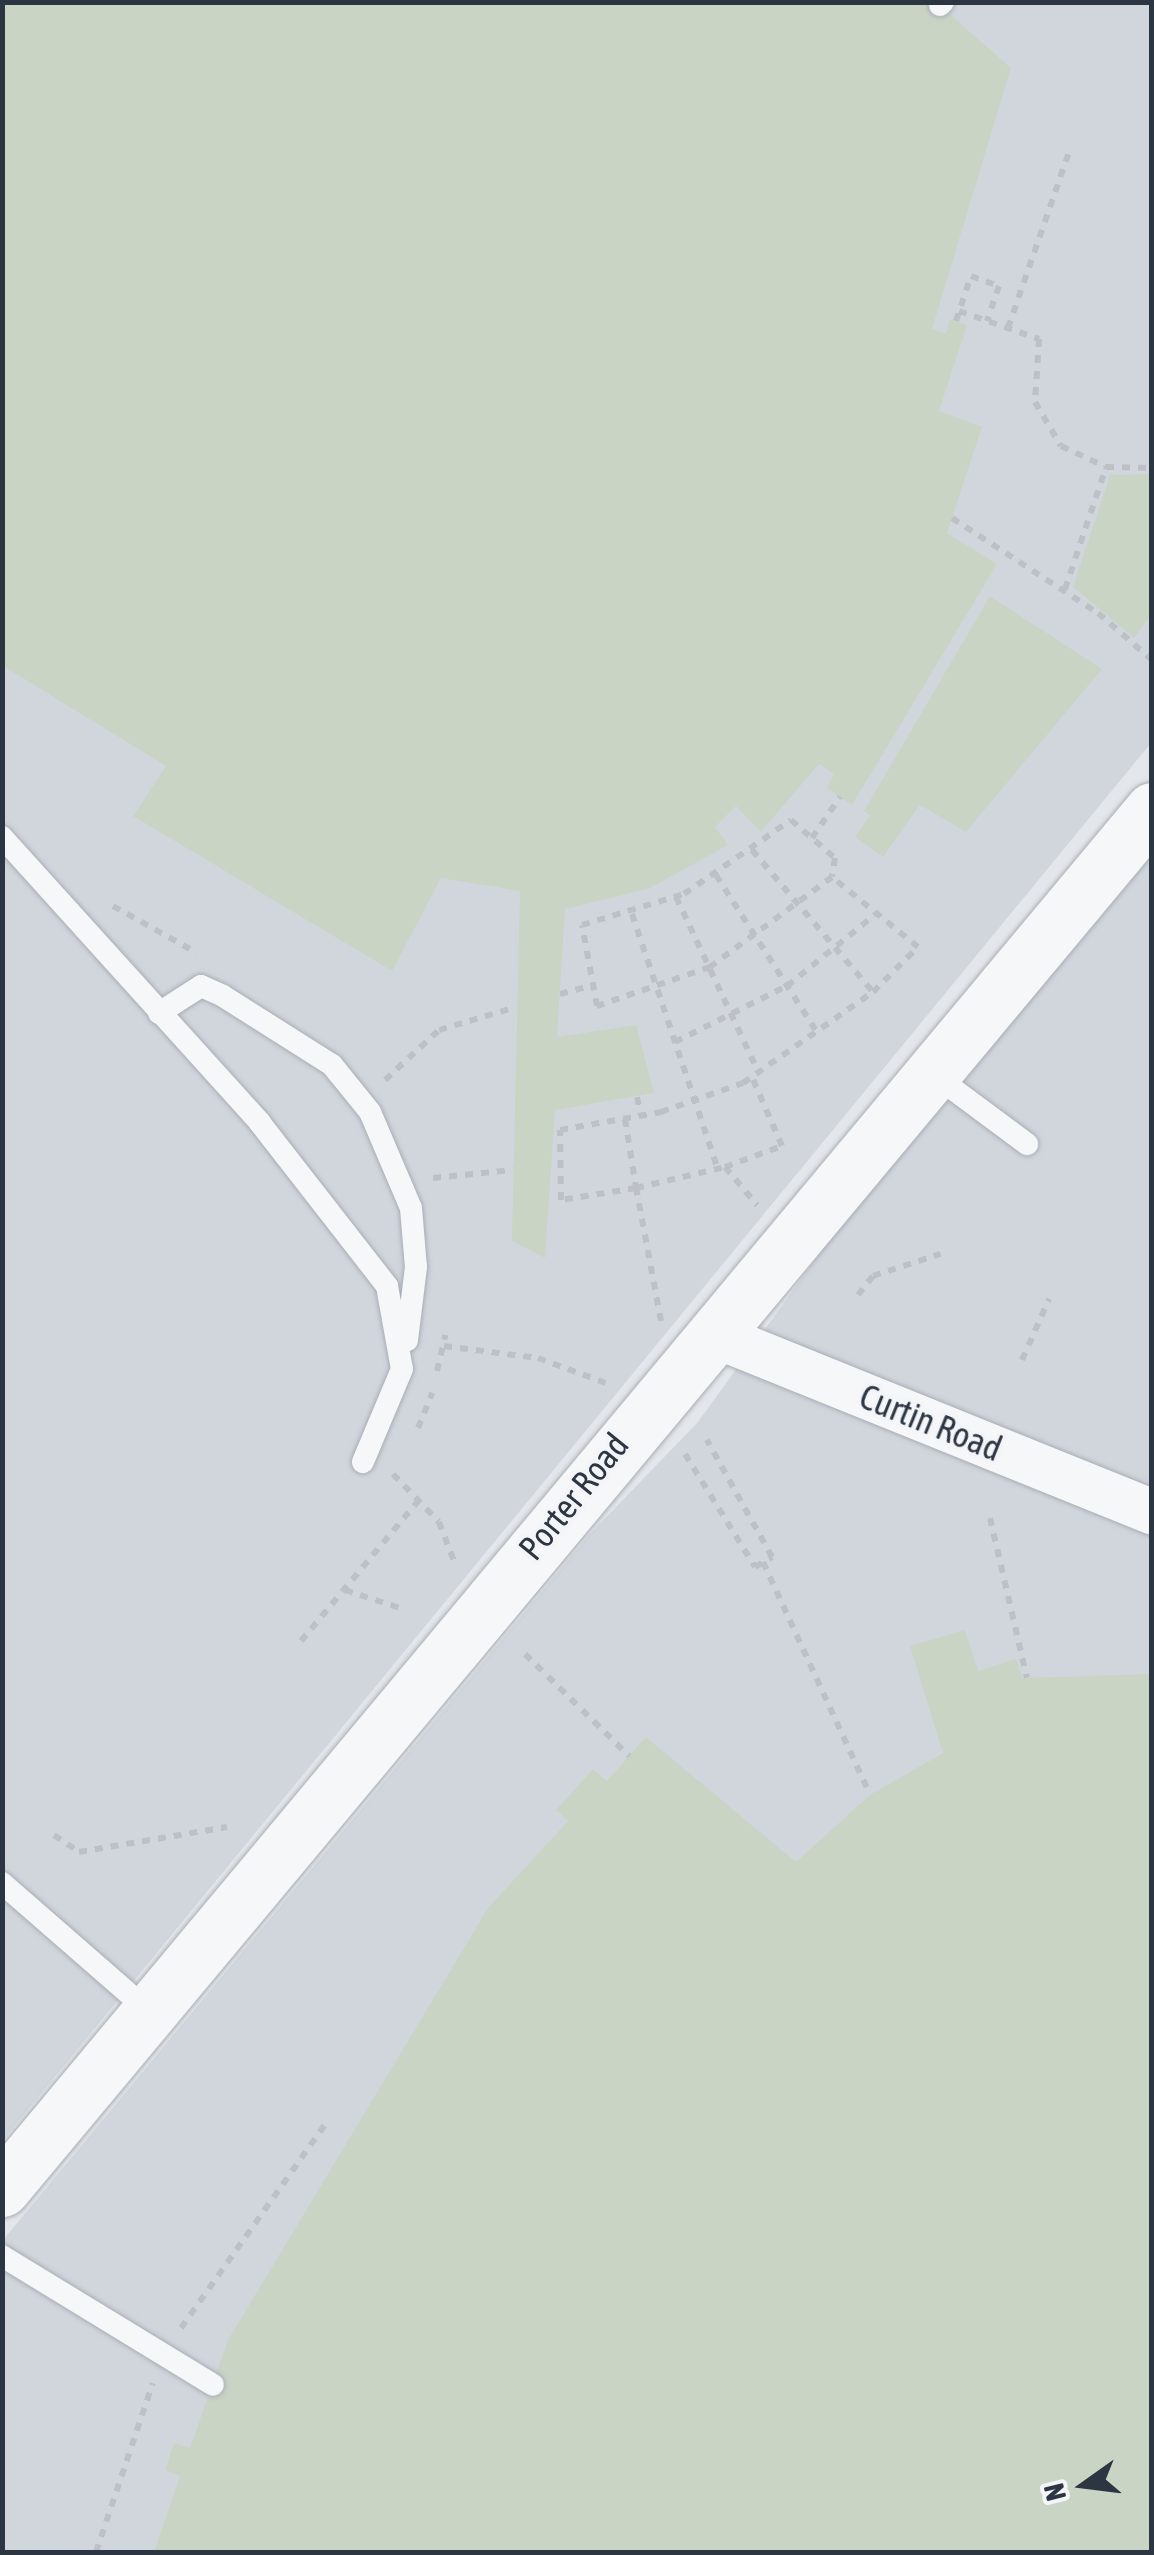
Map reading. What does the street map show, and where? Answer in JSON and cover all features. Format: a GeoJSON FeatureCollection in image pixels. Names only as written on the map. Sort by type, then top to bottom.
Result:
{"type":"FeatureCollection","features":[{"type":"Feature","properties":{"kind":"street","name":"Porter Road"},"geometry":{"type":"LineString","coordinates":[[2,2188],[150,2012],[685,1328],[928,1071],[1152,810]]}},
{"type":"Feature","properties":{"kind":"street","name":"Curtin Road"},"geometry":{"type":"LineString","coordinates":[[685,1328],[1152,1512]]}},
{"type":"Feature","properties":{"kind":"lane"},"geometry":{"type":"LineString","coordinates":[[2,838],[159,1013],[388,1286],[402,1369]]}},
{"type":"Feature","properties":{"kind":"lane"},"geometry":{"type":"LineString","coordinates":[[159,1013],[201,986],[223,996],[332,1066],[370,1112],[411,1208],[416,1267],[402,1369],[364,1462]]}},
{"type":"Feature","properties":{"kind":"lane"},"geometry":{"type":"LineString","coordinates":[[928,1071],[1027,1144]]}},
{"type":"Feature","properties":{"kind":"lane"},"geometry":{"type":"LineString","coordinates":[[2,1883],[150,2012]]}},
{"type":"Feature","properties":{"kind":"lane"},"geometry":{"type":"LineString","coordinates":[[2,2256],[213,2384]]}},
{"type":"Feature","properties":{"kind":"path"},"geometry":{"type":"LineString","coordinates":[[1008,328],[1070,148]]}},
{"type":"Feature","properties":{"kind":"path"},"geometry":{"type":"LineString","coordinates":[[956,322],[971,276],[999,286],[987,320]]}},
{"type":"Feature","properties":{"kind":"path"},"geometry":{"type":"LineString","coordinates":[[960,312],[1038,339],[1031,375],[1044,426],[1060,446],[1106,467],[1152,468]]}},
{"type":"Feature","properties":{"kind":"path"},"geometry":{"type":"LineString","coordinates":[[1065,588],[1106,467]]}},
{"type":"Feature","properties":{"kind":"path"},"geometry":{"type":"LineString","coordinates":[[952,518],[1065,588],[1152,660]]}},
{"type":"Feature","properties":{"kind":"path"},"geometry":{"type":"LineString","coordinates":[[812,838],[840,797]]}},
{"type":"Feature","properties":{"kind":"path"},"geometry":{"type":"LineString","coordinates":[[792,820],[836,858],[832,877],[758,940],[710,967],[597,1006],[582,925],[632,914],[676,898],[752,850],[792,820]]}},
{"type":"Feature","properties":{"kind":"path"},"geometry":{"type":"LineString","coordinates":[[752,850],[873,992]]}},
{"type":"Feature","properties":{"kind":"path"},"geometry":{"type":"LineString","coordinates":[[716,875],[818,1034]]}},
{"type":"Feature","properties":{"kind":"path"},"geometry":{"type":"LineString","coordinates":[[676,898],[734,1016],[756,1074],[782,1146],[721,1168],[561,1200],[560,1130],[641,1116],[695,1101],[756,1074],[873,992],[918,947],[832,877]]}},
{"type":"Feature","properties":{"kind":"path"},"geometry":{"type":"LineString","coordinates":[[675,1042],[734,1016],[787,986],[838,949],[877,913]]}},
{"type":"Feature","properties":{"kind":"path"},"geometry":{"type":"LineString","coordinates":[[632,914],[721,1168],[757,1204]]}},
{"type":"Feature","properties":{"kind":"path"},"geometry":{"type":"LineString","coordinates":[[560,994],[594,985]]}},
{"type":"Feature","properties":{"kind":"path"},"geometry":{"type":"LineString","coordinates":[[383,1082],[439,1030],[516,1007]]}},
{"type":"Feature","properties":{"kind":"path"},"geometry":{"type":"LineString","coordinates":[[637,1097],[641,1116]]}},
{"type":"Feature","properties":{"kind":"path"},"geometry":{"type":"LineString","coordinates":[[626,1119],[636,1188],[685,1328]]}},
{"type":"Feature","properties":{"kind":"path"},"geometry":{"type":"LineString","coordinates":[[551,1167],[560,1166]]}},
{"type":"Feature","properties":{"kind":"path"},"geometry":{"type":"LineString","coordinates":[[432,1178],[514,1170]]}},
{"type":"Feature","properties":{"kind":"path"},"geometry":{"type":"LineString","coordinates":[[858,1295],[873,1276],[940,1254]]}},
{"type":"Feature","properties":{"kind":"path"},"geometry":{"type":"LineString","coordinates":[[1022,1360],[1049,1298]]}},
{"type":"Feature","properties":{"kind":"path"},"geometry":{"type":"LineString","coordinates":[[444,1346],[538,1358],[610,1385]]}},
{"type":"Feature","properties":{"kind":"path"},"geometry":{"type":"LineString","coordinates":[[685,1454],[755,1567],[772,1558],[707,1440]]}},
{"type":"Feature","properties":{"kind":"path"},"geometry":{"type":"LineString","coordinates":[[302,1641],[420,1500]]}},
{"type":"Feature","properties":{"kind":"path"},"geometry":{"type":"LineString","coordinates":[[990,1518],[1027,1678]]}},
{"type":"Feature","properties":{"kind":"path"},"geometry":{"type":"LineString","coordinates":[[763,1562],[870,1795]]}},
{"type":"Feature","properties":{"kind":"path"},"geometry":{"type":"LineString","coordinates":[[344,1590],[406,1610]]}},
{"type":"Feature","properties":{"kind":"path"},"geometry":{"type":"LineString","coordinates":[[525,1654],[629,1756]]}},
{"type":"Feature","properties":{"kind":"path"},"geometry":{"type":"LineString","coordinates":[[54,1834],[79,1852],[227,1827]]}},
{"type":"Feature","properties":{"kind":"path"},"geometry":{"type":"LineString","coordinates":[[96,2552],[162,2354],[329,2118]]}},
{"type":"Feature","properties":{"kind":"shaded area"},"geometry":{"type":"Polygon","coordinates":[[[3,3],[1151,3],[1151,743],[3,2140],[3,3]]]}},
{"type":"Feature","properties":{"kind":"shaded area"},"geometry":{"type":"Polygon","coordinates":[[[1151,852],[1151,2552],[3,2552],[3,2240],[589,1535],[698,1422],[833,1235],[1151,852]]]}},
{"type":"Feature","properties":{"kind":"green space"},"geometry":{"type":"Polygon","coordinates":[[[3,3],[937,3],[1011,68],[932,329],[946,334],[950,319],[967,325],[939,411],[982,427],[947,533],[997,564],[852,805],[827,788],[834,774],[819,764],[761,832],[736,806],[715,827],[728,845],[650,888],[565,909],[557,1037],[636,1025],[654,1093],[555,1110],[545,1258],[512,1241],[520,891],[441,878],[392,971],[133,816],[166,766],[3,666],[3,3]]]}},
{"type":"Feature","properties":{"kind":"green space"},"geometry":{"type":"Polygon","coordinates":[[[1151,474],[1151,615],[1134,638],[1073,587],[1110,475],[1151,474]]]}},
{"type":"Feature","properties":{"kind":"green space"},"geometry":{"type":"Polygon","coordinates":[[[990,596],[1102,669],[966,832],[920,805],[883,857],[855,837],[870,816],[864,811],[990,596]]]}},
{"type":"Feature","properties":{"kind":"green space"},"geometry":{"type":"Polygon","coordinates":[[[965,1630],[978,1671],[1016,1659],[1023,1678],[1151,1674],[1151,2552],[154,2552],[180,2476],[165,2470],[174,2443],[190,2448],[228,2340],[488,1908],[568,1821],[556,1810],[593,1769],[607,1781],[646,1737],[796,1862],[870,1795],[943,1753],[910,1646],[965,1630]]]}}]}
